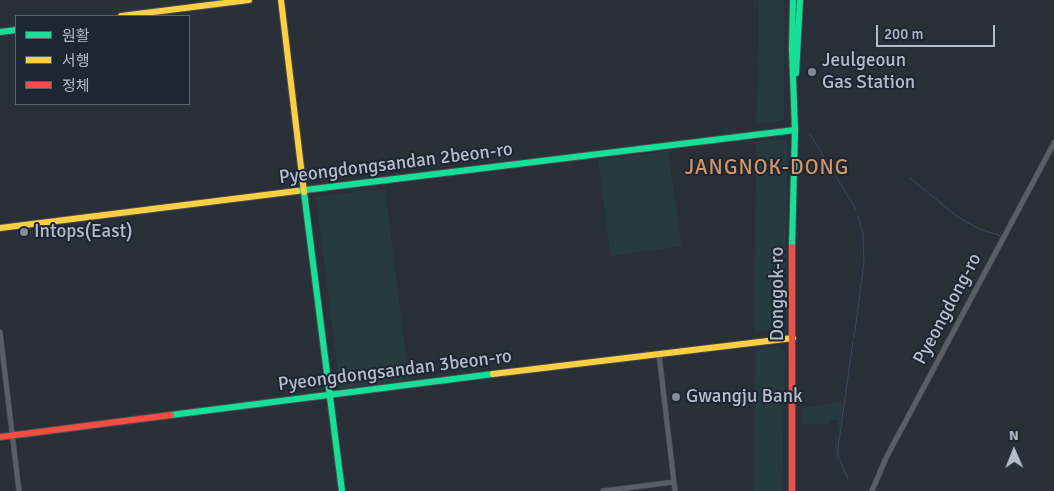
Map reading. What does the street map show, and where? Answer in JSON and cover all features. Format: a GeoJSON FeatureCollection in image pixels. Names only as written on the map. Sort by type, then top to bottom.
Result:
{"type":"FeatureCollection","features":[{"type":"Feature","properties":{"kind":"street"},"geometry":{"type":"LineString","coordinates":[[129,15],[249,0]]}},
{"type":"Feature","properties":{"kind":"street"},"geometry":{"type":"LineString","coordinates":[[281,0],[342,491]]}},
{"type":"Feature","properties":{"kind":"street","name":"Donggok-ro"},"geometry":{"type":"LineString","coordinates":[[792,491],[792,219],[795,130],[792,50],[793,0]]}},
{"type":"Feature","properties":{"kind":"street","name":"Donggok-ro"},"geometry":{"type":"LineString","coordinates":[[794,97],[800,0]]}},
{"type":"Feature","properties":{"kind":"street"},"geometry":{"type":"LineString","coordinates":[[0,32],[15,30]]}},
{"type":"Feature","properties":{"kind":"street","name":"Pyeongdongsandan 2beon-ro"},"geometry":{"type":"LineString","coordinates":[[0,228],[795,130]]}},
{"type":"Feature","properties":{"kind":"street","name":"Pyeongdong-ro"},"geometry":{"type":"LineString","coordinates":[[872,491],[886,458],[1054,143]]}},
{"type":"Feature","properties":{"kind":"street"},"geometry":{"type":"LineString","coordinates":[[0,332],[19,491]]}},
{"type":"Feature","properties":{"kind":"street","name":"Pyeongdongsandan 3beon-ro"},"geometry":{"type":"LineString","coordinates":[[0,437],[329,394],[793,338]]}},
{"type":"Feature","properties":{"kind":"street"},"geometry":{"type":"LineString","coordinates":[[659,354],[675,491]]}},
{"type":"Feature","properties":{"kind":"street"},"geometry":{"type":"LineString","coordinates":[[603,491],[674,482]]}},
{"type":"Feature","properties":{"kind":"green space"},"geometry":{"type":"Polygon","coordinates":[[[758,0],[784,0],[784,118],[780,122],[756,124],[759,22],[758,0]]]}},
{"type":"Feature","properties":{"kind":"green space"},"geometry":{"type":"Polygon","coordinates":[[[783,139],[788,142],[784,326],[780,329],[754,332],[755,141],[783,139]]]}},
{"type":"Feature","properties":{"kind":"green space"},"geometry":{"type":"Polygon","coordinates":[[[668,151],[682,246],[611,256],[598,160],[668,151]]]}},
{"type":"Feature","properties":{"kind":"green space"},"geometry":{"type":"Polygon","coordinates":[[[385,189],[409,380],[340,389],[316,197],[385,189]]]}},
{"type":"Feature","properties":{"kind":"green space"},"geometry":{"type":"Polygon","coordinates":[[[767,347],[782,348],[785,352],[782,491],[754,491],[755,350],[767,347]]]}},
{"type":"Feature","properties":{"kind":"green space"},"geometry":{"type":"Polygon","coordinates":[[[843,401],[837,448],[838,459],[835,460],[835,443],[839,420],[829,420],[829,424],[802,424],[803,408],[843,401]]]}},
{"type":"Feature","properties":{"kind":"waterway"},"geometry":{"type":"LineString","coordinates":[[809,134],[856,210]]}},
{"type":"Feature","properties":{"kind":"waterway"},"geometry":{"type":"LineString","coordinates":[[910,178],[958,217],[979,229],[1001,237]]}},
{"type":"Feature","properties":{"kind":"waterway"},"geometry":{"type":"LineString","coordinates":[[854,338],[864,262],[863,234],[858,216]]}},
{"type":"Feature","properties":{"kind":"waterway"},"geometry":{"type":"LineString","coordinates":[[848,479],[838,455],[838,448],[853,341]]}},
{"type":"Feature","properties":{"kind":"traffic: fast"},"geometry":{"type":"LineString","coordinates":[[792,247],[795,130],[792,50],[793,0]]}},
{"type":"Feature","properties":{"kind":"traffic: fast"},"geometry":{"type":"LineString","coordinates":[[796,73],[800,0]]}},
{"type":"Feature","properties":{"kind":"traffic: fast"},"geometry":{"type":"LineString","coordinates":[[0,32],[15,30]]}},
{"type":"Feature","properties":{"kind":"traffic: fast"},"geometry":{"type":"LineString","coordinates":[[297,191],[795,130]]}},
{"type":"Feature","properties":{"kind":"traffic: fast"},"geometry":{"type":"LineString","coordinates":[[304,192],[342,491]]}},
{"type":"Feature","properties":{"kind":"traffic: fast"},"geometry":{"type":"LineString","coordinates":[[171,415],[493,374]]}},
{"type":"Feature","properties":{"kind":"traffic: slow"},"geometry":{"type":"LineString","coordinates":[[129,15],[249,0]]}},
{"type":"Feature","properties":{"kind":"traffic: slow"},"geometry":{"type":"LineString","coordinates":[[281,0],[304,192]]}},
{"type":"Feature","properties":{"kind":"traffic: slow"},"geometry":{"type":"LineString","coordinates":[[0,228],[297,191]]}},
{"type":"Feature","properties":{"kind":"traffic: slow"},"geometry":{"type":"LineString","coordinates":[[493,374],[793,338]]}},
{"type":"Feature","properties":{"kind":"traffic: jam"},"geometry":{"type":"LineString","coordinates":[[792,247],[792,491]]}},
{"type":"Feature","properties":{"kind":"traffic: jam"},"geometry":{"type":"LineString","coordinates":[[0,437],[171,415]]}},
{"type":"Feature","properties":{"kind":"place","name":"Jeulgeoun Gas Station"},"geometry":{"type":"Point","coordinates":[812,72]}},
{"type":"Feature","properties":{"kind":"place","name":"Intops(East)"},"geometry":{"type":"Point","coordinates":[24,232]}},
{"type":"Feature","properties":{"kind":"place","name":"Gwangju Bank"},"geometry":{"type":"Point","coordinates":[676,397]}},
{"type":"Feature","properties":{"kind":"district","name":"JANGNOK-DONG"},"geometry":{"type":"Point","coordinates":[767,168]}}]}
